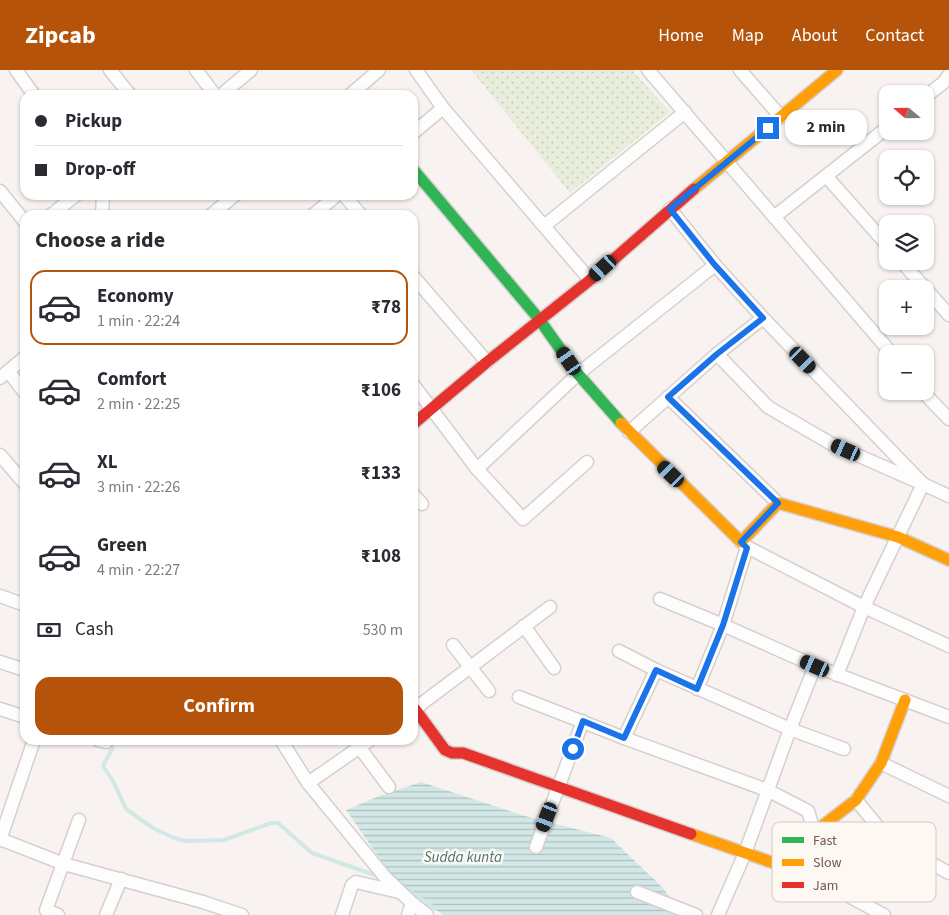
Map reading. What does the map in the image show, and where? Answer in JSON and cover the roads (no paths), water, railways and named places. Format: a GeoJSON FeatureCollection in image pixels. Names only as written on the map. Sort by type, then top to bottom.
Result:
{"type":"FeatureCollection","features":[{"type":"Feature","properties":{"kind":"street"},"geometry":{"type":"LineString","coordinates":[[16,70],[30,90]]}},
{"type":"Feature","properties":{"kind":"street"},"geometry":{"type":"LineString","coordinates":[[110,70],[126,90]]}},
{"type":"Feature","properties":{"kind":"street"},"geometry":{"type":"LineString","coordinates":[[196,70],[211,90]]}},
{"type":"Feature","properties":{"kind":"street"},"geometry":{"type":"LineString","coordinates":[[226,90],[251,70]]}},
{"type":"Feature","properties":{"kind":"street"},"geometry":{"type":"LineString","coordinates":[[356,90],[379,70]]}},
{"type":"Feature","properties":{"kind":"street"},"geometry":{"type":"LineString","coordinates":[[416,70],[443,108],[590,280]]}},
{"type":"Feature","properties":{"kind":"street"},"geometry":{"type":"LineString","coordinates":[[648,70],[884,345]]}},
{"type":"Feature","properties":{"kind":"street"},"geometry":{"type":"LineString","coordinates":[[740,70],[781,117]]}},
{"type":"Feature","properties":{"kind":"street"},"geometry":{"type":"LineString","coordinates":[[418,419],[590,280],[670,209],[837,70]]}},
{"type":"Feature","properties":{"kind":"street"},"geometry":{"type":"LineString","coordinates":[[934,89],[949,75]]}},
{"type":"Feature","properties":{"kind":"street"},"geometry":{"type":"LineString","coordinates":[[418,129],[443,108]]}},
{"type":"Feature","properties":{"kind":"street"},"geometry":{"type":"LineString","coordinates":[[544,226],[685,112]]}},
{"type":"Feature","properties":{"kind":"street"},"geometry":{"type":"LineString","coordinates":[[774,217],[879,134]]}},
{"type":"Feature","properties":{"kind":"street"},"geometry":{"type":"LineString","coordinates":[[418,175],[540,320],[578,374],[629,432],[744,545],[864,607],[949,646]]}},
{"type":"Feature","properties":{"kind":"street"},"geometry":{"type":"LineString","coordinates":[[826,176],[879,236]]}},
{"type":"Feature","properties":{"kind":"street"},"geometry":{"type":"LineString","coordinates":[[0,191],[20,216]]}},
{"type":"Feature","properties":{"kind":"street"},"geometry":{"type":"LineString","coordinates":[[57,210],[70,200]]}},
{"type":"Feature","properties":{"kind":"street"},"geometry":{"type":"LineString","coordinates":[[218,210],[229,200]]}},
{"type":"Feature","properties":{"kind":"street"},"geometry":{"type":"LineString","coordinates":[[319,210],[331,200]]}},
{"type":"Feature","properties":{"kind":"street"},"geometry":{"type":"LineString","coordinates":[[348,200],[357,210]]}},
{"type":"Feature","properties":{"kind":"street"},"geometry":{"type":"LineString","coordinates":[[670,209],[714,264],[763,318],[923,484]]}},
{"type":"Feature","properties":{"kind":"street"},"geometry":{"type":"LineString","coordinates":[[477,469],[578,374],[714,264]]}},
{"type":"Feature","properties":{"kind":"street"},"geometry":{"type":"LineString","coordinates":[[909,270],[949,316]]}},
{"type":"Feature","properties":{"kind":"street"},"geometry":{"type":"LineString","coordinates":[[418,282],[487,362]]}},
{"type":"Feature","properties":{"kind":"street"},"geometry":{"type":"LineString","coordinates":[[629,432],[717,354],[763,318]]}},
{"type":"Feature","properties":{"kind":"street"},"geometry":{"type":"LineString","coordinates":[[717,354],[768,407],[830,443],[949,496]]}},
{"type":"Feature","properties":{"kind":"street"},"geometry":{"type":"LineString","coordinates":[[20,361],[4,375],[20,389]]}},
{"type":"Feature","properties":{"kind":"street"},"geometry":{"type":"LineString","coordinates":[[418,391],[477,469],[523,519],[587,462]]}},
{"type":"Feature","properties":{"kind":"street"},"geometry":{"type":"LineString","coordinates":[[668,397],[778,503],[898,538],[949,560]]}},
{"type":"Feature","properties":{"kind":"street"},"geometry":{"type":"LineString","coordinates":[[931,400],[949,419]]}},
{"type":"Feature","properties":{"kind":"street"},"geometry":{"type":"LineString","coordinates":[[0,455],[20,478]]}},
{"type":"Feature","properties":{"kind":"street"},"geometry":{"type":"LineString","coordinates":[[838,675],[864,607],[923,484]]}},
{"type":"Feature","properties":{"kind":"street"},"geometry":{"type":"LineString","coordinates":[[418,500],[422,504]]}},
{"type":"Feature","properties":{"kind":"street"},"geometry":{"type":"LineString","coordinates":[[697,689],[723,625],[744,545],[778,503]]}},
{"type":"Feature","properties":{"kind":"street"},"geometry":{"type":"LineString","coordinates":[[0,596],[20,603]]}},
{"type":"Feature","properties":{"kind":"street"},"geometry":{"type":"LineString","coordinates":[[660,599],[815,666],[949,717]]}},
{"type":"Feature","properties":{"kind":"street"},"geometry":{"type":"LineString","coordinates":[[418,707],[550,607]]}},
{"type":"Feature","properties":{"kind":"street"},"geometry":{"type":"LineString","coordinates":[[524,626],[554,668]]}},
{"type":"Feature","properties":{"kind":"street"},"geometry":{"type":"LineString","coordinates":[[453,646],[489,691]]}},
{"type":"Feature","properties":{"kind":"street"},"geometry":{"type":"LineString","coordinates":[[619,651],[697,689],[790,729],[844,749]]}},
{"type":"Feature","properties":{"kind":"street"},"geometry":{"type":"LineString","coordinates":[[0,662],[20,668]]}},
{"type":"Feature","properties":{"kind":"street"},"geometry":{"type":"LineString","coordinates":[[718,915],[745,853],[815,666]]}},
{"type":"Feature","properties":{"kind":"street"},"geometry":{"type":"LineString","coordinates":[[624,738],[656,670]]}},
{"type":"Feature","properties":{"kind":"street"},"geometry":{"type":"LineString","coordinates":[[519,697],[624,738],[767,790],[808,811],[811,822]]}},
{"type":"Feature","properties":{"kind":"street"},"geometry":{"type":"LineString","coordinates":[[827,822],[856,800],[881,763],[905,700]]}},
{"type":"Feature","properties":{"kind":"street"},"geometry":{"type":"LineString","coordinates":[[0,709],[20,715]]}},
{"type":"Feature","properties":{"kind":"street"},"geometry":{"type":"LineString","coordinates":[[418,715],[445,750],[452,753],[463,753],[772,862]]}},
{"type":"Feature","properties":{"kind":"street"},"geometry":{"type":"LineString","coordinates":[[536,847],[583,721]]}},
{"type":"Feature","properties":{"kind":"street"},"geometry":{"type":"LineString","coordinates":[[32,745],[0,839],[64,864],[242,915]]}},
{"type":"Feature","properties":{"kind":"street"},"geometry":{"type":"LineString","coordinates":[[284,745],[308,783],[416,910]]}},
{"type":"Feature","properties":{"kind":"street"},"geometry":{"type":"LineString","coordinates":[[308,783],[364,745]]}},
{"type":"Feature","properties":{"kind":"street"},"geometry":{"type":"LineString","coordinates":[[366,745],[389,787]]}},
{"type":"Feature","properties":{"kind":"street"},"geometry":{"type":"LineString","coordinates":[[881,763],[949,796]]}},
{"type":"Feature","properties":{"kind":"street"},"geometry":{"type":"LineString","coordinates":[[856,800],[874,822]]}},
{"type":"Feature","properties":{"kind":"street"},"geometry":{"type":"LineString","coordinates":[[58,915],[46,910],[79,820]]}},
{"type":"Feature","properties":{"kind":"street"},"geometry":{"type":"LineString","coordinates":[[936,866],[949,873]]}},
{"type":"Feature","properties":{"kind":"street"},"geometry":{"type":"LineString","coordinates":[[106,915],[121,879]]}},
{"type":"Feature","properties":{"kind":"street"},"geometry":{"type":"LineString","coordinates":[[342,915],[352,885],[356,882],[399,892]]}},
{"type":"Feature","properties":{"kind":"street"},"geometry":{"type":"LineString","coordinates":[[637,892],[696,915]]}},
{"type":"Feature","properties":{"kind":"street"},"geometry":{"type":"LineString","coordinates":[[860,902],[884,915]]}},
{"type":"Feature","properties":{"kind":"water","name":"Sudda kunta"},"geometry":{"type":"Polygon","coordinates":[[[421,782],[525,816],[611,838],[662,887],[684,915],[443,915],[394,879],[346,810],[379,796],[421,782]]]}},
{"type":"Feature","properties":{"kind":"waterway"},"geometry":{"type":"LineString","coordinates":[[112,745],[112,749],[103,766],[113,781],[126,809],[153,828],[174,838],[186,841],[224,840],[271,823],[278,823],[312,853],[380,877]]}},
{"type":"Feature","properties":{"kind":"waterway"},"geometry":{"type":"LineString","coordinates":[[402,886],[435,909]]}}]}
